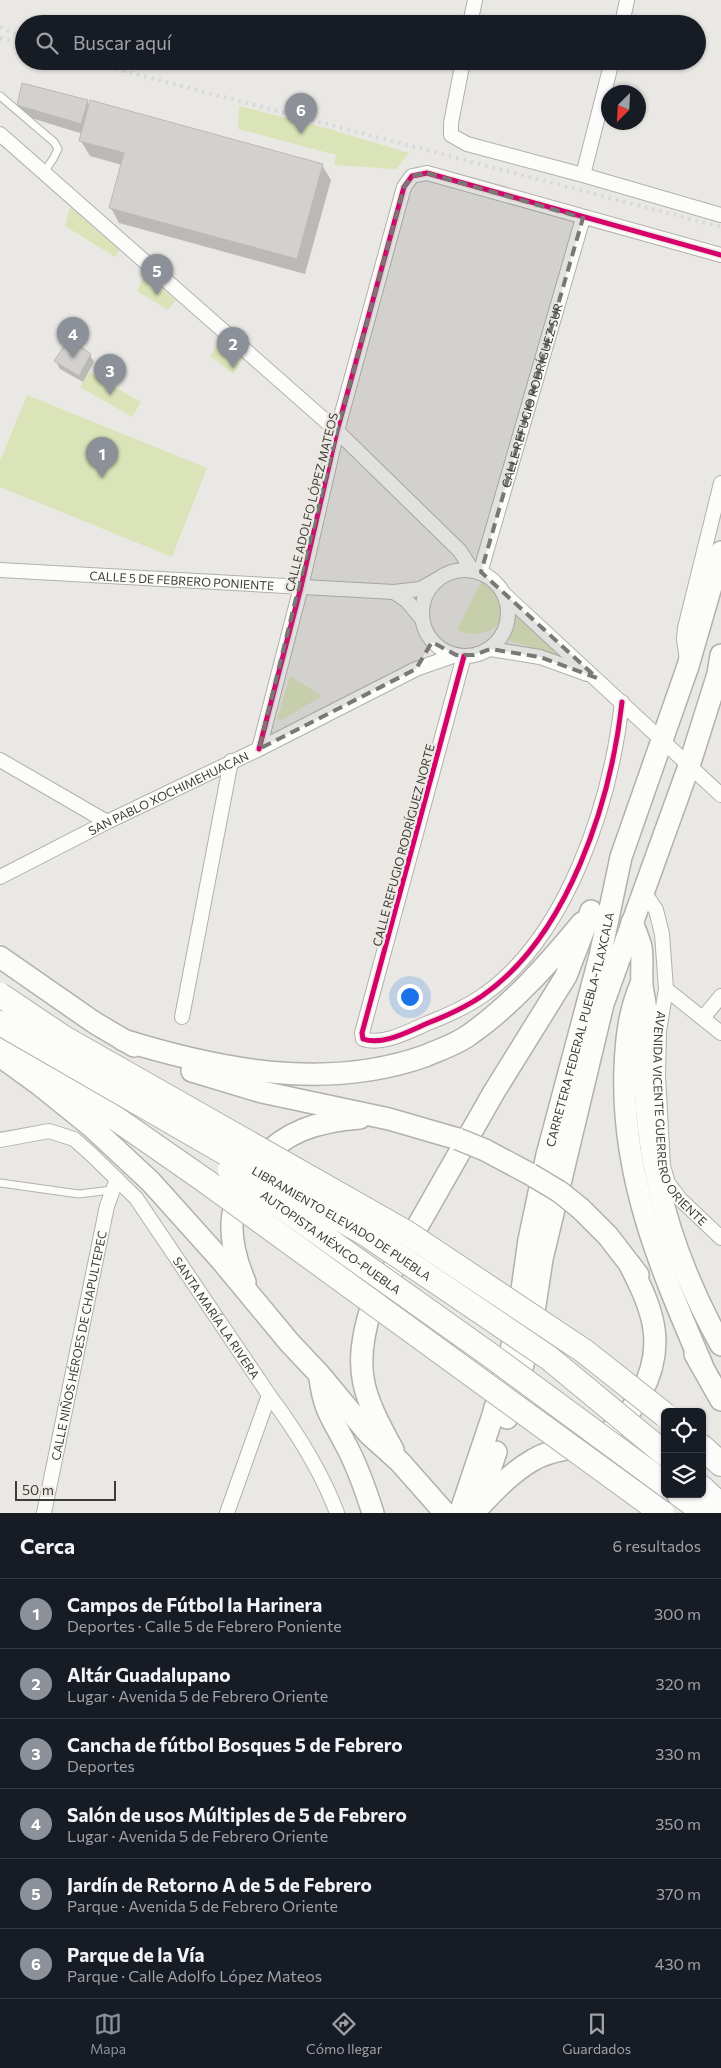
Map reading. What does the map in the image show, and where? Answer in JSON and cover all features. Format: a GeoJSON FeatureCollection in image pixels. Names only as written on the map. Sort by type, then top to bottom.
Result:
{"type":"FeatureCollection","features":[{"type":"Feature","properties":{"kind":"highway","name":"AUTOPISTA MÉXICO-PUEBLA"},"geometry":{"type":"LineString","coordinates":[[0,996],[212,1172],[662,1513]]}},
{"type":"Feature","properties":{"kind":"highway","name":"LIBRAMIENTO ELEVADO DE PUEBLA"},"geometry":{"type":"LineString","coordinates":[[0,996],[73,1044],[407,1233],[584,1351],[661,1412]]}},
{"type":"Feature","properties":{"kind":"highway","name":"LIBRAMIENTO ELEVADO DE PUEBLA"},"geometry":{"type":"LineString","coordinates":[[0,1022],[175,1125],[234,1156],[388,1248],[549,1358],[664,1453]]}},
{"type":"Feature","properties":{"kind":"highway","name":"AUTOPISTA MÉXICO-PUEBLA"},"geometry":{"type":"LineString","coordinates":[[0,1038],[212,1172],[362,1263],[661,1481]]}},
{"type":"Feature","properties":{"kind":"highway"},"geometry":{"type":"LineString","coordinates":[[706,1451],[721,1464]]}},
{"type":"Feature","properties":{"kind":"highway"},"geometry":{"type":"LineString","coordinates":[[706,1492],[721,1506]]}},
{"type":"Feature","properties":{"kind":"highway"},"geometry":{"type":"LineString","coordinates":[[684,1498],[704,1513]]}},
{"type":"Feature","properties":{"kind":"main road","name":"CARRETERA FEDERAL PUEBLA-TLAXCALA"},"geometry":{"type":"LineString","coordinates":[[470,1512],[517,1325],[529,1240],[547,1155],[600,956],[621,857],[688,666],[721,552]]}},
{"type":"Feature","properties":{"kind":"main road","name":"CARRETERA FEDERAL PUEBLA-TLAXCALA"},"geometry":{"type":"LineString","coordinates":[[470,1512],[515,1396],[531,1332],[542,1259],[603,1004],[618,967],[632,922],[718,682],[721,655]]}},
{"type":"Feature","properties":{"kind":"main road"},"geometry":{"type":"LineString","coordinates":[[123,1040],[217,1065],[276,1073],[343,1073],[394,1065],[434,1052],[468,1036],[520,992],[591,911],[617,874]]}},
{"type":"Feature","properties":{"kind":"main road"},"geometry":{"type":"LineString","coordinates":[[400,1462],[371,1407],[362,1377],[362,1344],[371,1308],[494,1092],[566,976],[591,911]]}},
{"type":"Feature","properties":{"kind":"main road"},"geometry":{"type":"LineString","coordinates":[[632,922],[640,946],[646,1016],[647,1117],[656,1180],[678,1252],[702,1311],[721,1345]]}},
{"type":"Feature","properties":{"kind":"main road"},"geometry":{"type":"LineString","coordinates":[[0,957],[95,1023],[123,1040],[167,1062],[238,1086],[389,1119],[458,1139],[485,1150],[560,1192],[581,1209],[608,1236],[663,1306],[702,1365],[721,1400]]}},
{"type":"Feature","properties":{"kind":"main road"},"geometry":{"type":"LineString","coordinates":[[642,984],[631,1012],[626,1059],[624,1091],[630,1155],[648,1231],[702,1365]]}},
{"type":"Feature","properties":{"kind":"main road"},"geometry":{"type":"LineString","coordinates":[[0,1056],[40,1085],[92,1128],[152,1182],[289,1342],[320,1375],[368,1434],[400,1462],[445,1513]]}},
{"type":"Feature","properties":{"kind":"main road"},"geometry":{"type":"LineString","coordinates":[[251,1296],[242,1275],[232,1236],[232,1214],[236,1197],[248,1175],[272,1146],[298,1132],[321,1124],[349,1119],[389,1119]]}},
{"type":"Feature","properties":{"kind":"main road"},"geometry":{"type":"LineString","coordinates":[[470,1512],[534,1458],[552,1452],[575,1448],[594,1441],[618,1424],[636,1403],[650,1368],[655,1337],[650,1310],[630,1265]]}},
{"type":"Feature","properties":{"kind":"main road"},"geometry":{"type":"LineString","coordinates":[[320,1375],[322,1397],[326,1409],[347,1446],[373,1513]]}},
{"type":"Feature","properties":{"kind":"street"},"geometry":{"type":"LineString","coordinates":[[472,15],[475,0]]}},
{"type":"Feature","properties":{"kind":"street"},"geometry":{"type":"LineString","coordinates":[[624,15],[628,0]]}},
{"type":"Feature","properties":{"kind":"street"},"geometry":{"type":"LineString","coordinates":[[461,70],[451,123],[451,136],[467,144],[584,175],[721,215]]}},
{"type":"Feature","properties":{"kind":"street"},"geometry":{"type":"LineString","coordinates":[[584,175],[610,70]]}},
{"type":"Feature","properties":{"kind":"street"},"geometry":{"type":"LineString","coordinates":[[0,134],[338,431],[460,551],[476,571],[494,581],[504,594],[597,678],[662,742],[721,795]]}},
{"type":"Feature","properties":{"kind":"street","name":"CALLE ADOLFO LÓPEZ MATEOS"},"geometry":{"type":"LineString","coordinates":[[259,749],[338,431],[404,187],[412,176],[427,173],[583,218]]}},
{"type":"Feature","properties":{"kind":"street"},"geometry":{"type":"LineString","coordinates":[[583,218],[721,256]]}},
{"type":"Feature","properties":{"kind":"street","name":"CALLE REFUGIO RODRÍGUEZ SUR"},"geometry":{"type":"LineString","coordinates":[[476,571],[583,218]]}},
{"type":"Feature","properties":{"kind":"street"},"geometry":{"type":"LineString","coordinates":[[688,666],[684,639],[685,628],[721,483]]}},
{"type":"Feature","properties":{"kind":"street","name":"CALLE 5 DE FEBRERO PONIENTE"},"geometry":{"type":"LineString","coordinates":[[0,570],[394,592],[420,589],[438,579]]}},
{"type":"Feature","properties":{"kind":"street"},"geometry":{"type":"LineString","coordinates":[[422,618],[425,597],[438,579],[452,572],[476,571]]}},
{"type":"Feature","properties":{"kind":"street"},"geometry":{"type":"LineString","coordinates":[[394,592],[408,601],[422,618],[430,638],[444,650],[460,656],[478,654],[490,649],[502,636],[507,624],[508,607],[504,594]]}},
{"type":"Feature","properties":{"kind":"street"},"geometry":{"type":"LineString","coordinates":[[416,669],[427,652],[430,638]]}},
{"type":"Feature","properties":{"kind":"street"},"geometry":{"type":"LineString","coordinates":[[490,649],[540,657],[597,678]]}},
{"type":"Feature","properties":{"kind":"street","name":"SAN PABLO XOCHIMEHUACAN"},"geometry":{"type":"LineString","coordinates":[[0,877],[416,669],[460,656]]}},
{"type":"Feature","properties":{"kind":"street","name":"CALLE REFUGIO RODRÍGUEZ NORTE"},"geometry":{"type":"LineString","coordinates":[[460,656],[362,1033],[363,1039],[372,1042],[391,1038],[439,1018],[482,996],[506,976],[540,938],[566,895],[598,814],[614,753],[622,702]]}},
{"type":"Feature","properties":{"kind":"street"},"geometry":{"type":"LineString","coordinates":[[0,760],[107,822]]}},
{"type":"Feature","properties":{"kind":"street"},"geometry":{"type":"LineString","coordinates":[[182,1017],[231,761]]}},
{"type":"Feature","properties":{"kind":"street"},"geometry":{"type":"LineString","coordinates":[[0,862],[13,870]]}},
{"type":"Feature","properties":{"kind":"street","name":"AVENIDA VICENTE GUERRERO ORIENTE"},"geometry":{"type":"LineString","coordinates":[[644,892],[656,910],[662,934],[666,989],[659,1031],[658,1076],[663,1166],[668,1183],[680,1199],[721,1238]]}},
{"type":"Feature","properties":{"kind":"street"},"geometry":{"type":"LineString","coordinates":[[666,989],[721,1033]]}},
{"type":"Feature","properties":{"kind":"street"},"geometry":{"type":"LineString","coordinates":[[703,1018],[721,996]]}},
{"type":"Feature","properties":{"kind":"street","name":"SANTA MARÍA LA RIVERA"},"geometry":{"type":"LineString","coordinates":[[0,1140],[50,1131],[74,1139],[114,1185],[136,1198],[290,1423],[315,1464],[337,1513]]}},
{"type":"Feature","properties":{"kind":"street"},"geometry":{"type":"LineString","coordinates":[[136,1198],[152,1182]]}},
{"type":"Feature","properties":{"kind":"street","name":"CALLE NIÑOS HÉROES DE CHAPULTEPEC"},"geometry":{"type":"LineString","coordinates":[[44,1513],[114,1185]]}},
{"type":"Feature","properties":{"kind":"street"},"geometry":{"type":"LineString","coordinates":[[227,1513],[269,1394]]}},
{"type":"Feature","properties":{"kind":"lane"},"geometry":{"type":"LineString","coordinates":[[0,96],[54,142],[58,149],[44,172]]}},
{"type":"Feature","properties":{"kind":"lane"},"geometry":{"type":"LineString","coordinates":[[0,1183],[79,1194],[114,1185]]}},
{"type":"Feature","properties":{"kind":"highlighted area"},"geometry":{"type":"Polygon","coordinates":[[[427,173],[583,218],[481,572],[597,678],[540,657],[490,649],[474,655],[456,655],[432,642],[416,669],[259,749],[337,431],[404,187],[412,176],[427,173]]]}},
{"type":"Feature","properties":{"kind":"green space"},"geometry":{"type":"Polygon","coordinates":[[[239,106],[326,128],[409,153],[396,169],[334,165],[336,155],[238,129],[239,106]]]}},
{"type":"Feature","properties":{"kind":"green space"},"geometry":{"type":"Polygon","coordinates":[[[70,207],[120,250],[115,257],[65,226],[70,207]]]}},
{"type":"Feature","properties":{"kind":"green space"},"geometry":{"type":"Polygon","coordinates":[[[144,276],[176,300],[168,310],[137,291],[144,276]]]}},
{"type":"Feature","properties":{"kind":"green space"},"geometry":{"type":"Polygon","coordinates":[[[221,338],[243,358],[233,374],[210,356],[221,338]]]}},
{"type":"Feature","properties":{"kind":"green space"},"geometry":{"type":"Polygon","coordinates":[[[89,372],[141,402],[132,417],[80,387],[89,372]]]}},
{"type":"Feature","properties":{"kind":"green space"},"geometry":{"type":"Polygon","coordinates":[[[27,395],[207,468],[172,557],[0,487],[0,461],[27,395]]]}},
{"type":"Feature","properties":{"kind":"green space"},"geometry":{"type":"Polygon","coordinates":[[[484,576],[500,592],[507,614],[492,629],[479,634],[464,633],[457,630],[484,576]]]}},
{"type":"Feature","properties":{"kind":"green space"},"geometry":{"type":"Polygon","coordinates":[[[520,611],[563,651],[558,657],[503,638],[520,611]]]}},
{"type":"Feature","properties":{"kind":"green space"},"geometry":{"type":"Polygon","coordinates":[[[290,676],[322,696],[280,721],[278,717],[290,676]]]}},
{"type":"Feature","properties":{"kind":"building"},"geometry":{"type":"Polygon","coordinates":[[[22,83],[88,100],[81,124],[17,105],[22,83]]]}},
{"type":"Feature","properties":{"kind":"building"},"geometry":{"type":"Polygon","coordinates":[[[90,100],[323,164],[297,259],[109,208],[124,153],[79,141],[90,100]]]}},
{"type":"Feature","properties":{"kind":"building"},"geometry":{"type":"Polygon","coordinates":[[[69,339],[91,354],[79,376],[54,361],[69,339]]]}},
{"type":"Feature","properties":{"kind":"railway"},"geometry":{"type":"LineString","coordinates":[[0,27],[15,34]]}},
{"type":"Feature","properties":{"kind":"railway"},"geometry":{"type":"LineString","coordinates":[[0,38],[15,42]]}},
{"type":"Feature","properties":{"kind":"railway"},"geometry":{"type":"LineString","coordinates":[[120,70],[721,227]]}},
{"type":"Feature","properties":{"kind":"cycle path"},"geometry":{"type":"LineString","coordinates":[[259,749],[301,587],[337,431],[404,187],[412,176],[427,173],[721,255]]}},
{"type":"Feature","properties":{"kind":"cycle path"},"geometry":{"type":"LineString","coordinates":[[464,656],[362,1033],[363,1039],[379,1041],[396,1037],[469,1004],[482,996],[512,970],[539,939],[561,903],[580,864],[596,823],[608,781],[622,702]]}},
{"type":"Feature","properties":{"kind":"place","name":"Parque de la Vía"},"geometry":{"type":"Point","coordinates":[301,134]}},
{"type":"Feature","properties":{"kind":"place","name":"Jardín de Retorno A de 5 de Febrero"},"geometry":{"type":"Point","coordinates":[157,295]}},
{"type":"Feature","properties":{"kind":"place","name":"Salón de usos Múltiples de 5 de Febrero"},"geometry":{"type":"Point","coordinates":[73,358]}},
{"type":"Feature","properties":{"kind":"place","name":"Altár Guadalupano"},"geometry":{"type":"Point","coordinates":[233,368]}},
{"type":"Feature","properties":{"kind":"place","name":"Cancha de fútbol Bosques 5 de Febrero"},"geometry":{"type":"Point","coordinates":[110,395]}},
{"type":"Feature","properties":{"kind":"place","name":"Campos de Fútbol la Harinera"},"geometry":{"type":"Point","coordinates":[102,478]}}]}
